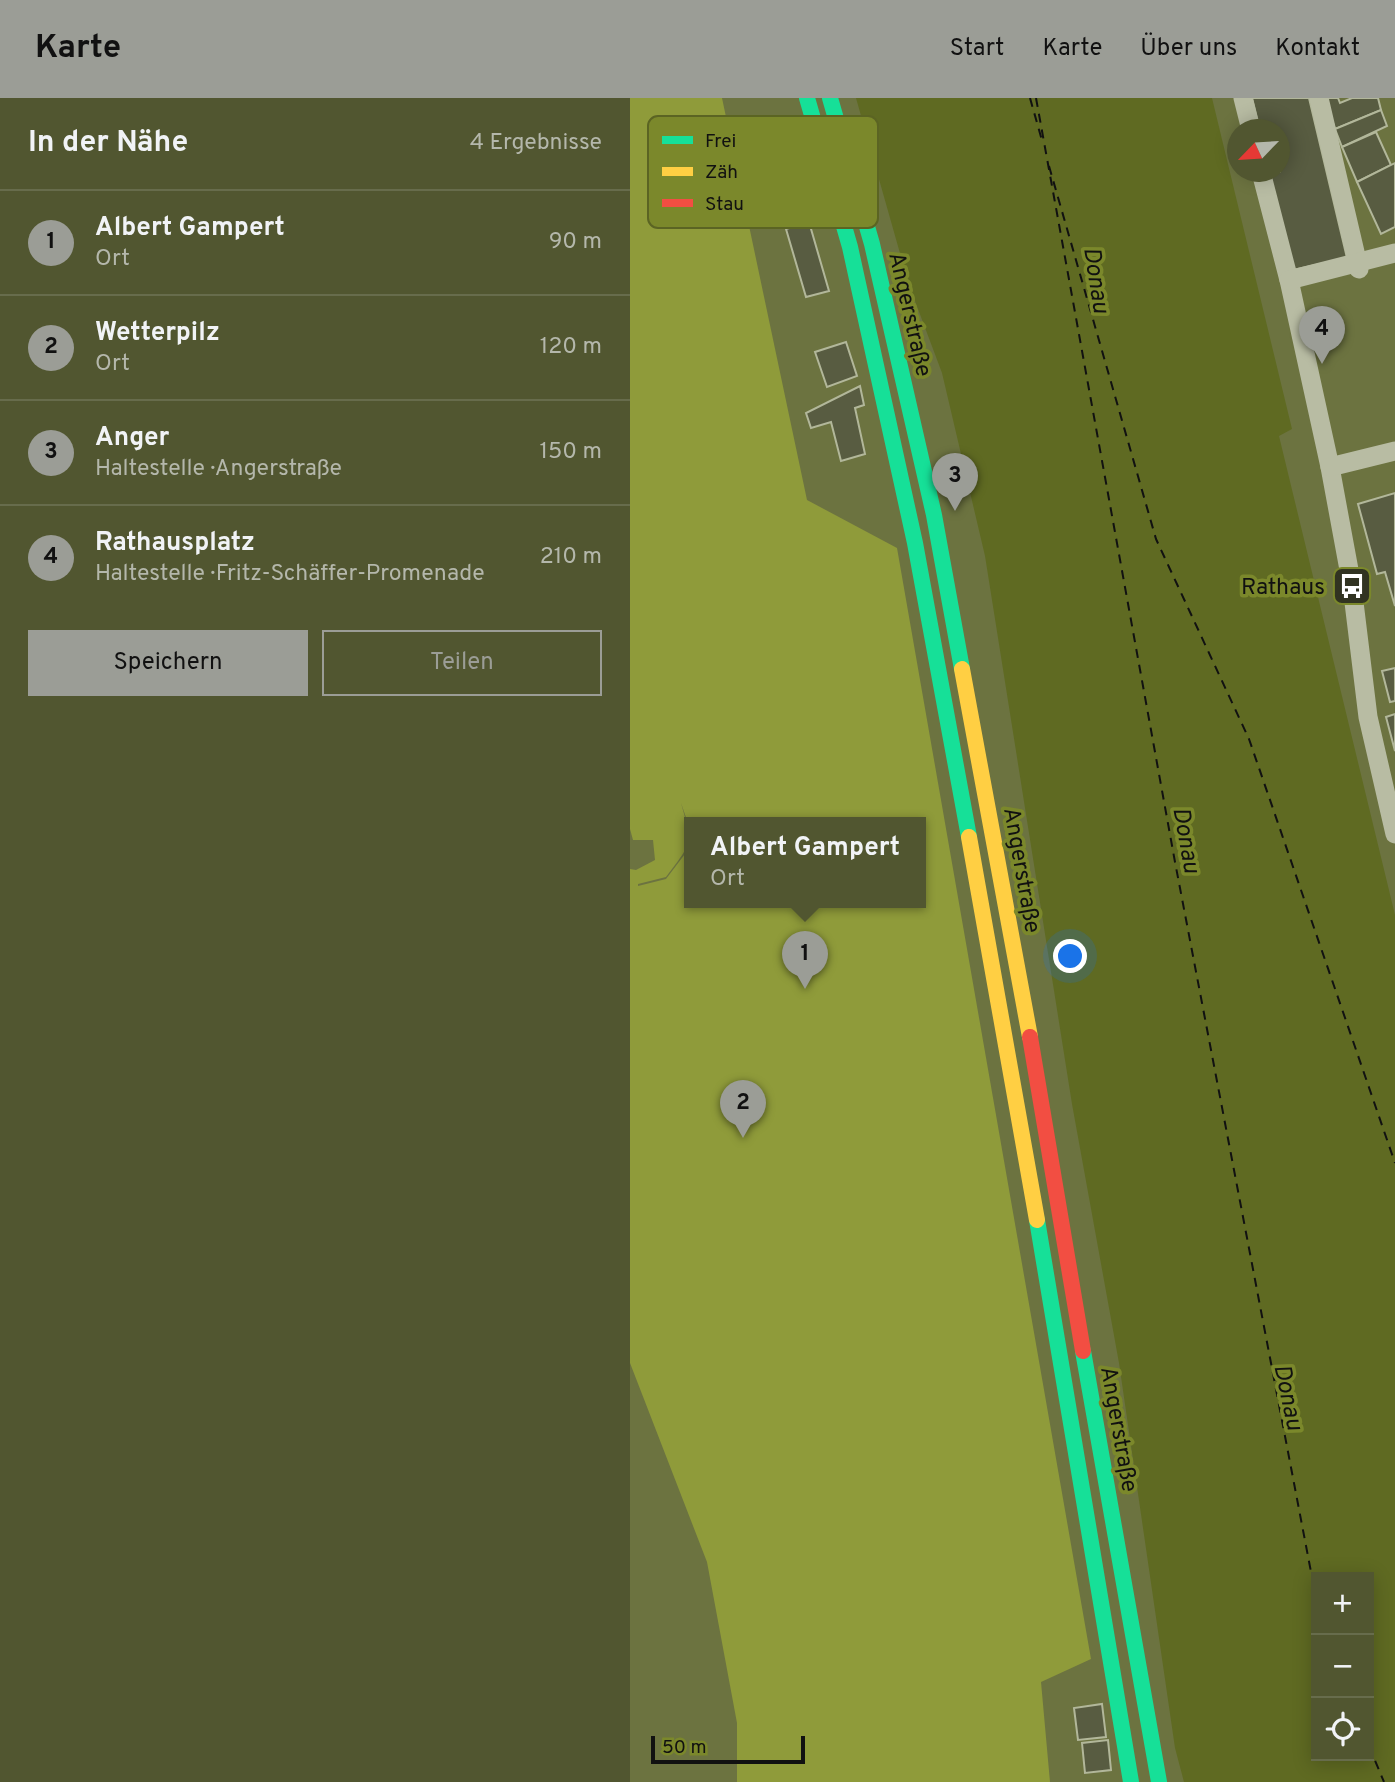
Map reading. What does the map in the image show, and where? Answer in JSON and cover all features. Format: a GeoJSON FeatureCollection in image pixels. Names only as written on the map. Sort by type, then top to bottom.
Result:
{"type":"FeatureCollection","features":[{"type":"Feature","properties":{"kind":"main road","name":"Angerstraße"},"geometry":{"type":"LineString","coordinates":[[807,98],[812,116]]}},
{"type":"Feature","properties":{"kind":"main road","name":"Angerstraße"},"geometry":{"type":"LineString","coordinates":[[830,98],[835,116]]}},
{"type":"Feature","properties":{"kind":"main road","name":"Angerstraße"},"geometry":{"type":"LineString","coordinates":[[845,228],[917,556],[1005,1031],[1131,1782]]}},
{"type":"Feature","properties":{"kind":"main road","name":"Angerstraße"},"geometry":{"type":"LineString","coordinates":[[867,228],[934,515],[1029,1031],[1159,1782]]}},
{"type":"Feature","properties":{"kind":"street"},"geometry":{"type":"LineString","coordinates":[[1243,98],[1248,119]]}},
{"type":"Feature","properties":{"kind":"street"},"geometry":{"type":"LineString","coordinates":[[1319,98],[1358,266]]}},
{"type":"Feature","properties":{"kind":"street"},"geometry":{"type":"LineString","coordinates":[[1264,182],[1289,280],[1330,467],[1352,586],[1368,717],[1395,834]]}},
{"type":"Feature","properties":{"kind":"street"},"geometry":{"type":"LineString","coordinates":[[1289,280],[1358,266],[1394,252]]}},
{"type":"Feature","properties":{"kind":"street"},"geometry":{"type":"LineString","coordinates":[[1330,467],[1395,451]]}},
{"type":"Feature","properties":{"kind":"shaded area"},"geometry":{"type":"Polygon","coordinates":[[[630,98],[722,98],[726,116],[648,116],[648,228],[749,228],[807,500],[897,548],[1091,1659],[1041,1682],[1050,1782],[737,1782],[737,1723],[707,1562],[630,1363],[630,869],[636,870],[655,860],[653,840],[633,840],[630,829],[630,98]]]}},
{"type":"Feature","properties":{"kind":"water","name":"Donau"},"geometry":{"type":"Polygon","coordinates":[[[856,98],[1212,98],[1227,160],[1227,182],[1232,182],[1292,429],[1279,436],[1395,915],[1395,1782],[1184,1782],[1175,1748],[1119,1363],[1072,1104],[985,556],[942,373],[909,285],[878,176],[878,116],[861,116],[856,98]]]}},
{"type":"Feature","properties":{"kind":"building"},"geometry":{"type":"Polygon","coordinates":[[[1252,98],[1309,98],[1347,258],[1293,270],[1268,182],[1290,182],[1290,119],[1257,119],[1252,98]]]}},
{"type":"Feature","properties":{"kind":"building"},"geometry":{"type":"Polygon","coordinates":[[[1325,98],[1338,98],[1340,103],[1352,98],[1378,98],[1381,110],[1335,129],[1325,98]]]}},
{"type":"Feature","properties":{"kind":"building"},"geometry":{"type":"Polygon","coordinates":[[[1381,110],[1387,126],[1342,147],[1335,129],[1381,110]]]}},
{"type":"Feature","properties":{"kind":"building"},"geometry":{"type":"Polygon","coordinates":[[[1376,132],[1391,165],[1357,182],[1342,147],[1376,132]]]}},
{"type":"Feature","properties":{"kind":"building"},"geometry":{"type":"Polygon","coordinates":[[[1395,163],[1395,227],[1381,234],[1357,182],[1395,163]]]}},
{"type":"Feature","properties":{"kind":"building"},"geometry":{"type":"Polygon","coordinates":[[[811,228],[829,291],[806,297],[786,229],[811,228]]]}},
{"type":"Feature","properties":{"kind":"building"},"geometry":{"type":"Polygon","coordinates":[[[846,342],[857,376],[827,387],[815,352],[846,342]]]}},
{"type":"Feature","properties":{"kind":"building"},"geometry":{"type":"Polygon","coordinates":[[[860,386],[864,405],[855,408],[865,454],[841,461],[831,422],[811,428],[806,413],[860,386]]]}},
{"type":"Feature","properties":{"kind":"building"},"geometry":{"type":"Polygon","coordinates":[[[1395,493],[1395,606],[1385,572],[1377,574],[1358,504],[1395,493]]]}},
{"type":"Feature","properties":{"kind":"building"},"geometry":{"type":"Polygon","coordinates":[[[1395,668],[1395,701],[1390,702],[1382,671],[1395,668]]]}},
{"type":"Feature","properties":{"kind":"building"},"geometry":{"type":"Polygon","coordinates":[[[1395,714],[1395,751],[1386,717],[1395,714]]]}},
{"type":"Feature","properties":{"kind":"building"},"geometry":{"type":"Polygon","coordinates":[[[1102,1704],[1106,1737],[1078,1740],[1074,1708],[1102,1704]]]}},
{"type":"Feature","properties":{"kind":"building"},"geometry":{"type":"Polygon","coordinates":[[[1108,1740],[1111,1770],[1085,1773],[1082,1743],[1108,1740]]]}},
{"type":"Feature","properties":{"kind":"ferry route"},"geometry":{"type":"LineString","coordinates":[[1030,98],[1043,144]]}},
{"type":"Feature","properties":{"kind":"ferry route"},"geometry":{"type":"LineString","coordinates":[[1036,98],[1175,862],[1311,1572]]}},
{"type":"Feature","properties":{"kind":"ferry route"},"geometry":{"type":"LineString","coordinates":[[1049,166],[1156,539],[1249,739],[1395,1163]]}},
{"type":"Feature","properties":{"kind":"ferry route"},"geometry":{"type":"LineString","coordinates":[[1374,1758],[1384,1782]]}},
{"type":"Feature","properties":{"kind":"traffic: fast"},"geometry":{"type":"LineString","coordinates":[[807,98],[812,116]]}},
{"type":"Feature","properties":{"kind":"traffic: fast"},"geometry":{"type":"LineString","coordinates":[[830,98],[835,116]]}},
{"type":"Feature","properties":{"kind":"traffic: fast"},"geometry":{"type":"LineString","coordinates":[[845,228],[915,543],[969,837]]}},
{"type":"Feature","properties":{"kind":"traffic: fast"},"geometry":{"type":"LineString","coordinates":[[867,228],[934,515],[962,669]]}},
{"type":"Feature","properties":{"kind":"traffic: fast"},"geometry":{"type":"LineString","coordinates":[[1037,1220],[1131,1782]]}},
{"type":"Feature","properties":{"kind":"traffic: fast"},"geometry":{"type":"LineString","coordinates":[[1083,1351],[1159,1782]]}},
{"type":"Feature","properties":{"kind":"traffic: slow"},"geometry":{"type":"LineString","coordinates":[[962,669],[1030,1037]]}},
{"type":"Feature","properties":{"kind":"traffic: slow"},"geometry":{"type":"LineString","coordinates":[[969,837],[1037,1220]]}},
{"type":"Feature","properties":{"kind":"traffic: jam"},"geometry":{"type":"LineString","coordinates":[[1030,1037],[1083,1351]]}},
{"type":"Feature","properties":{"kind":"place","name":"Rathausplatz"},"geometry":{"type":"Point","coordinates":[1322,364]}},
{"type":"Feature","properties":{"kind":"place","name":"Anger"},"geometry":{"type":"Point","coordinates":[955,511]}},
{"type":"Feature","properties":{"kind":"place","name":"Rathaus"},"geometry":{"type":"Point","coordinates":[1352,586]}},
{"type":"Feature","properties":{"kind":"place","name":"Albert Gampert"},"geometry":{"type":"Point","coordinates":[805,989]}},
{"type":"Feature","properties":{"kind":"place","name":"Wetterpilz"},"geometry":{"type":"Point","coordinates":[743,1138]}}]}
